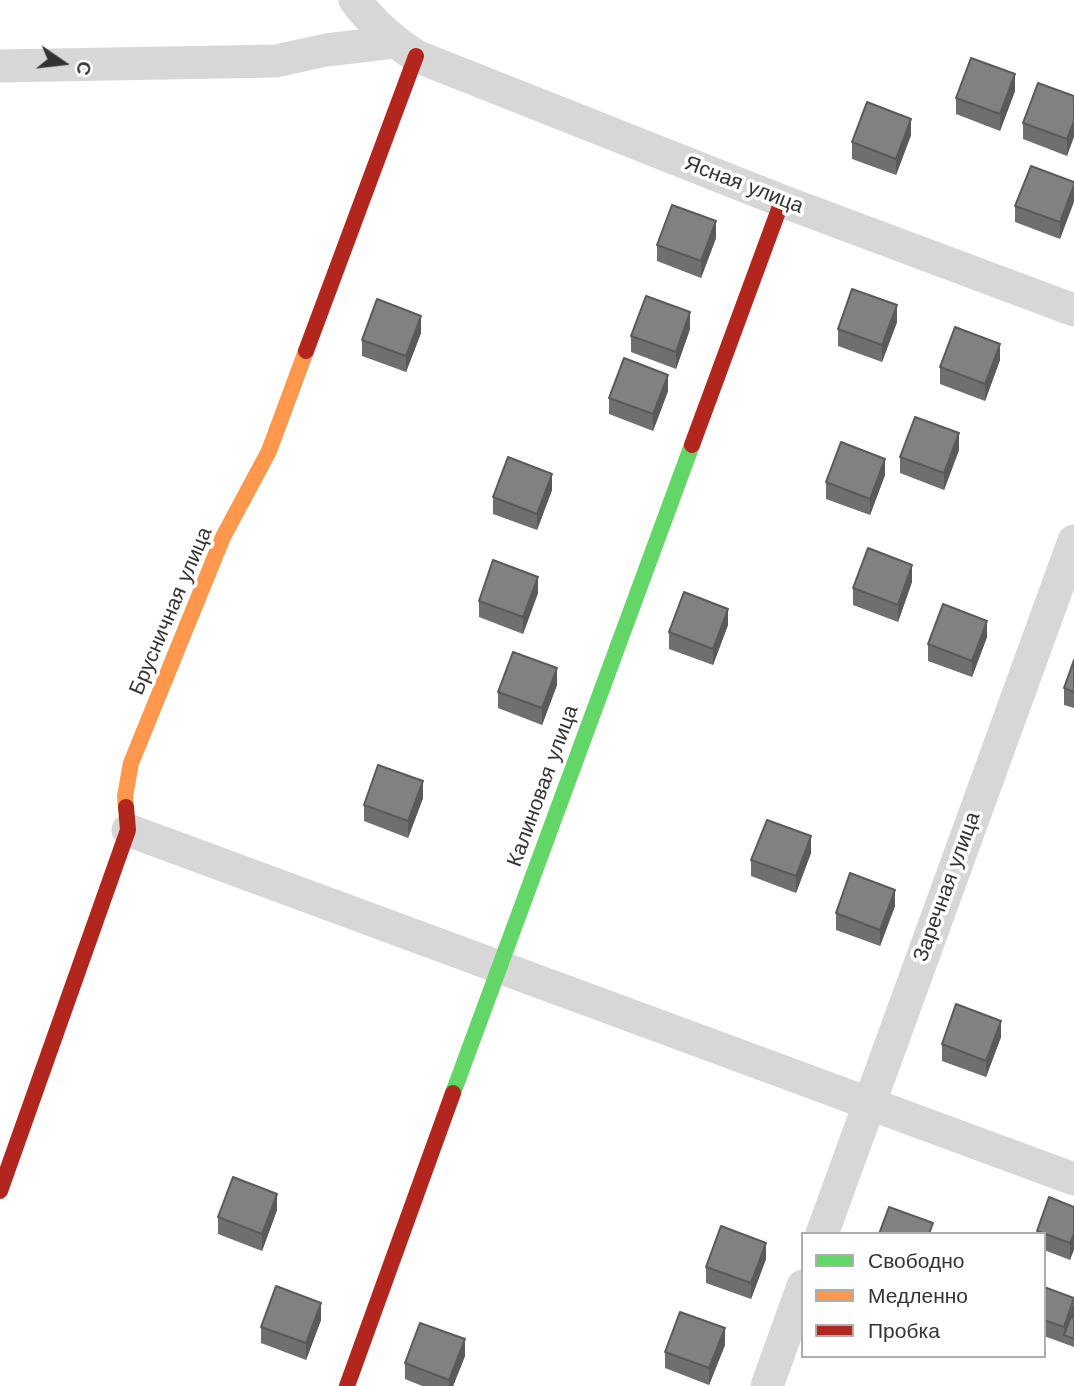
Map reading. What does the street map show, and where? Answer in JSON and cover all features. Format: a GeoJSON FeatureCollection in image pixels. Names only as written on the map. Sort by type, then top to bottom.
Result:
{"type":"FeatureCollection","features":[{"type":"Feature","properties":{"kind":"street"},"geometry":{"type":"LineString","coordinates":[[326,50],[338,32],[345,12],[345,0]]}},
{"type":"Feature","properties":{"kind":"street"},"geometry":{"type":"LineString","coordinates":[[355,0],[369,18],[405,49]]}},
{"type":"Feature","properties":{"kind":"street"},"geometry":{"type":"LineString","coordinates":[[0,66],[276,61],[326,50],[405,49]]}},
{"type":"Feature","properties":{"kind":"street","name":"Ясная улица"},"geometry":{"type":"LineString","coordinates":[[405,49],[782,201],[1074,310]]}},
{"type":"Feature","properties":{"kind":"street","name":"Брусничная улица"},"geometry":{"type":"LineString","coordinates":[[0,1191],[128,830],[125,796],[131,762],[223,537],[269,451],[405,49]]}},
{"type":"Feature","properties":{"kind":"street","name":"Калиновая улица"},"geometry":{"type":"LineString","coordinates":[[347,1386],[782,201]]}},
{"type":"Feature","properties":{"kind":"street","name":"Заречная улица"},"geometry":{"type":"LineString","coordinates":[[823,1232],[1074,541]]}},
{"type":"Feature","properties":{"kind":"street"},"geometry":{"type":"LineString","coordinates":[[128,830],[1074,1179]]}},
{"type":"Feature","properties":{"kind":"street"},"geometry":{"type":"LineString","coordinates":[[767,1386],[801,1292]]}},
{"type":"Feature","properties":{"kind":"building"},"geometry":{"type":"Polygon","coordinates":[[[971,58],[1015,74],[1000,114],[956,98],[971,58]]]}},
{"type":"Feature","properties":{"kind":"building"},"geometry":{"type":"Polygon","coordinates":[[[1038,83],[1074,96],[1074,121],[1067,139],[1023,123],[1038,83]]]}},
{"type":"Feature","properties":{"kind":"building"},"geometry":{"type":"Polygon","coordinates":[[[867,102],[911,119],[896,159],[852,142],[867,102]]]}},
{"type":"Feature","properties":{"kind":"building"},"geometry":{"type":"Polygon","coordinates":[[[1031,166],[1074,182],[1060,222],[1015,206],[1031,166]]]}},
{"type":"Feature","properties":{"kind":"building"},"geometry":{"type":"Polygon","coordinates":[[[672,205],[716,221],[701,261],[657,245],[672,205]]]}},
{"type":"Feature","properties":{"kind":"building"},"geometry":{"type":"Polygon","coordinates":[[[852,289],[897,305],[882,345],[838,329],[852,289]]]}},
{"type":"Feature","properties":{"kind":"building"},"geometry":{"type":"Polygon","coordinates":[[[646,296],[690,312],[676,352],[631,336],[646,296]]]}},
{"type":"Feature","properties":{"kind":"building"},"geometry":{"type":"Polygon","coordinates":[[[377,299],[421,316],[406,356],[362,340],[377,299]]]}},
{"type":"Feature","properties":{"kind":"building"},"geometry":{"type":"Polygon","coordinates":[[[955,327],[1000,344],[985,384],[940,367],[955,327]]]}},
{"type":"Feature","properties":{"kind":"building"},"geometry":{"type":"Polygon","coordinates":[[[624,358],[668,375],[653,414],[609,398],[624,358]]]}},
{"type":"Feature","properties":{"kind":"building"},"geometry":{"type":"Polygon","coordinates":[[[915,417],[959,433],[944,473],[900,457],[915,417]]]}},
{"type":"Feature","properties":{"kind":"building"},"geometry":{"type":"Polygon","coordinates":[[[841,442],[885,459],[870,499],[826,482],[841,442]]]}},
{"type":"Feature","properties":{"kind":"building"},"geometry":{"type":"Polygon","coordinates":[[[508,457],[552,474],[537,514],[493,497],[508,457]]]}},
{"type":"Feature","properties":{"kind":"building"},"geometry":{"type":"Polygon","coordinates":[[[868,548],[912,565],[898,605],[853,588],[868,548]]]}},
{"type":"Feature","properties":{"kind":"building"},"geometry":{"type":"Polygon","coordinates":[[[493,560],[538,577],[523,617],[479,601],[493,560]]]}},
{"type":"Feature","properties":{"kind":"building"},"geometry":{"type":"Polygon","coordinates":[[[684,592],[728,609],[713,649],[669,632],[684,592]]]}},
{"type":"Feature","properties":{"kind":"building"},"geometry":{"type":"Polygon","coordinates":[[[943,604],[987,621],[972,661],[928,644],[943,604]]]}},
{"type":"Feature","properties":{"kind":"building"},"geometry":{"type":"Polygon","coordinates":[[[513,652],[557,668],[542,708],[498,692],[513,652]]]}},
{"type":"Feature","properties":{"kind":"building"},"geometry":{"type":"Polygon","coordinates":[[[1074,660],[1074,692],[1064,688],[1074,660]]]}},
{"type":"Feature","properties":{"kind":"building"},"geometry":{"type":"Polygon","coordinates":[[[378,765],[423,781],[408,821],[364,805],[378,765]]]}},
{"type":"Feature","properties":{"kind":"building"},"geometry":{"type":"Polygon","coordinates":[[[767,820],[811,836],[796,876],[751,860],[767,820]]]}},
{"type":"Feature","properties":{"kind":"building"},"geometry":{"type":"Polygon","coordinates":[[[850,873],[895,890],[880,930],[836,913],[850,873]]]}},
{"type":"Feature","properties":{"kind":"building"},"geometry":{"type":"Polygon","coordinates":[[[956,1004],[1001,1021],[986,1061],[942,1044],[956,1004]]]}},
{"type":"Feature","properties":{"kind":"building"},"geometry":{"type":"Polygon","coordinates":[[[233,1177],[277,1194],[262,1234],[218,1217],[233,1177]]]}},
{"type":"Feature","properties":{"kind":"building"},"geometry":{"type":"Polygon","coordinates":[[[1049,1197],[1074,1207],[1074,1234],[1070,1243],[1046,1232],[1037,1231],[1049,1197]]]}},
{"type":"Feature","properties":{"kind":"building"},"geometry":{"type":"Polygon","coordinates":[[[889,1207],[933,1223],[930,1232],[880,1232],[889,1207]]]}},
{"type":"Feature","properties":{"kind":"building"},"geometry":{"type":"Polygon","coordinates":[[[721,1226],[766,1243],[751,1283],[706,1267],[721,1226]]]}},
{"type":"Feature","properties":{"kind":"building"},"geometry":{"type":"Polygon","coordinates":[[[276,1286],[321,1303],[306,1343],[261,1327],[276,1286]]]}},
{"type":"Feature","properties":{"kind":"building"},"geometry":{"type":"Polygon","coordinates":[[[1046,1288],[1074,1298],[1064,1327],[1046,1321],[1046,1288]]]}},
{"type":"Feature","properties":{"kind":"building"},"geometry":{"type":"Polygon","coordinates":[[[680,1312],[725,1328],[709,1368],[665,1352],[680,1312]]]}},
{"type":"Feature","properties":{"kind":"building"},"geometry":{"type":"Polygon","coordinates":[[[1071,1317],[1074,1318],[1074,1339],[1064,1335],[1071,1317]]]}},
{"type":"Feature","properties":{"kind":"building"},"geometry":{"type":"Polygon","coordinates":[[[420,1323],[465,1339],[449,1380],[405,1363],[420,1323]]]}},
{"type":"Feature","properties":{"kind":"traffic: fast"},"geometry":{"type":"LineString","coordinates":[[453,1093],[692,445]]}},
{"type":"Feature","properties":{"kind":"traffic: slow"},"geometry":{"type":"LineString","coordinates":[[126,807],[125,796],[131,763],[223,537],[269,451],[306,351]]}},
{"type":"Feature","properties":{"kind":"traffic: jam"},"geometry":{"type":"LineString","coordinates":[[306,351],[416,56]]}},
{"type":"Feature","properties":{"kind":"traffic: jam"},"geometry":{"type":"LineString","coordinates":[[692,445],[782,201]]}},
{"type":"Feature","properties":{"kind":"traffic: jam"},"geometry":{"type":"LineString","coordinates":[[0,1191],[128,830],[126,807]]}},
{"type":"Feature","properties":{"kind":"traffic: jam"},"geometry":{"type":"LineString","coordinates":[[347,1386],[453,1093]]}}]}
